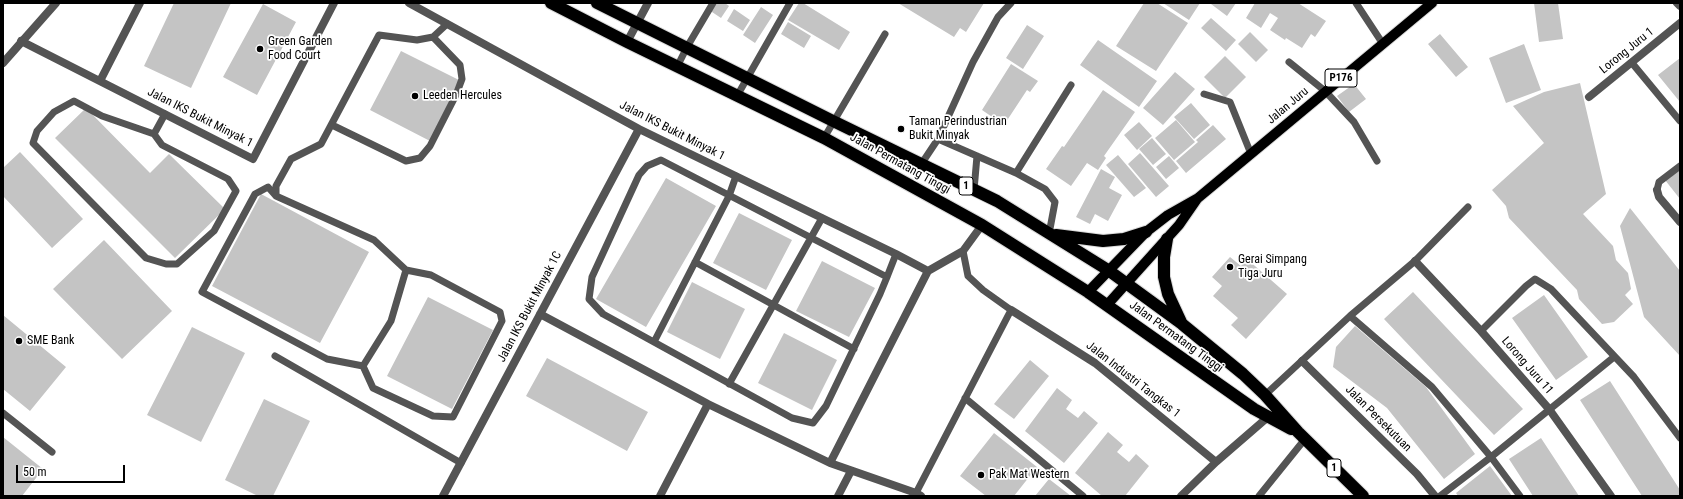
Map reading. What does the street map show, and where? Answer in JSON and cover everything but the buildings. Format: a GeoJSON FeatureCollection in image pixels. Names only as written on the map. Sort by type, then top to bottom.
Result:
{"type":"FeatureCollection","features":[{"type":"Feature","properties":{"kind":"highway","name":"Jalan Permatang Tinggi"},"geometry":{"type":"LineString","coordinates":[[551,3],[677,67],[824,138],[982,225],[1088,292],[1228,392],[1302,436]]}},
{"type":"Feature","properties":{"kind":"highway","name":"Jalan Permatang Tinggi"},"geometry":{"type":"LineString","coordinates":[[597,3],[996,201],[1108,270],[1182,324],[1266,395],[1302,436],[1363,496]]}},
{"type":"Feature","properties":{"kind":"highway"},"geometry":{"type":"LineString","coordinates":[[1049,234],[1082,240],[1103,241],[1124,239],[1146,232]]}},
{"type":"Feature","properties":{"kind":"highway"},"geometry":{"type":"LineString","coordinates":[[1167,239],[1164,256],[1164,277],[1168,294],[1182,324]]}},
{"type":"Feature","properties":{"kind":"main road","name":"Jalan Juru"},"geometry":{"type":"LineString","coordinates":[[1088,292],[1146,232],[1168,214],[1198,198],[1432,3]]}},
{"type":"Feature","properties":{"kind":"main road","name":"Jalan Juru"},"geometry":{"type":"LineString","coordinates":[[1107,305],[1126,282],[1179,225],[1198,198]]}},
{"type":"Feature","properties":{"kind":"street"},"geometry":{"type":"LineString","coordinates":[[3,63],[56,3]]}},
{"type":"Feature","properties":{"kind":"street"},"geometry":{"type":"LineString","coordinates":[[100,81],[140,3]]}},
{"type":"Feature","properties":{"kind":"street","name":"Jalan IKS Bukit Minyak 1"},"geometry":{"type":"LineString","coordinates":[[21,41],[254,159],[334,3]]}},
{"type":"Feature","properties":{"kind":"street","name":"Jalan IKS Bukit Minyak 1"},"geometry":{"type":"LineString","coordinates":[[409,3],[639,129],[928,271]]}},
{"type":"Feature","properties":{"kind":"street"},"geometry":{"type":"LineString","coordinates":[[627,42],[648,3]]}},
{"type":"Feature","properties":{"kind":"street"},"geometry":{"type":"LineString","coordinates":[[1677,3],[1680,6]]}},
{"type":"Feature","properties":{"kind":"street","name":"Lorong Juru 1"},"geometry":{"type":"LineString","coordinates":[[1589,97],[1680,23]]}},
{"type":"Feature","properties":{"kind":"street","name":"Jalan IKS Bukit Minyak 1C"},"geometry":{"type":"LineString","coordinates":[[443,496],[639,129]]}},
{"type":"Feature","properties":{"kind":"street"},"geometry":{"type":"LineString","coordinates":[[1657,190],[1659,197],[1680,222]]}},
{"type":"Feature","properties":{"kind":"street"},"geometry":{"type":"LineString","coordinates":[[830,463],[928,271],[963,251],[982,225]]}},
{"type":"Feature","properties":{"kind":"street","name":"Lorong Juru 11"},"geometry":{"type":"LineString","coordinates":[[1415,260],[1481,331],[1549,409],[1611,496]]}},
{"type":"Feature","properties":{"kind":"street","name":"Jalan Industri Tangkas 1"},"geometry":{"type":"LineString","coordinates":[[1011,310],[1095,363],[1216,462]]}},
{"type":"Feature","properties":{"kind":"street"},"geometry":{"type":"LineString","coordinates":[[540,314],[708,404],[830,463],[918,494]]}},
{"type":"Feature","properties":{"kind":"street","name":"Jalan Persekutuan"},"geometry":{"type":"LineString","coordinates":[[1302,360],[1417,474],[1435,496]]}},
{"type":"Feature","properties":{"kind":"street"},"geometry":{"type":"LineString","coordinates":[[660,496],[708,404]]}},
{"type":"Feature","properties":{"kind":"street"},"geometry":{"type":"LineString","coordinates":[[1181,496],[1216,462],[1268,417]]}},
{"type":"Feature","properties":{"kind":"street"},"geometry":{"type":"LineString","coordinates":[[838,496],[851,471]]}},
{"type":"Feature","properties":{"kind":"lane"},"geometry":{"type":"LineString","coordinates":[[677,67],[713,3]]}},
{"type":"Feature","properties":{"kind":"lane"},"geometry":{"type":"LineString","coordinates":[[737,96],[790,3]]}},
{"type":"Feature","properties":{"kind":"lane"},"geometry":{"type":"LineString","coordinates":[[922,163],[938,139],[973,62],[998,17],[1011,3]]}},
{"type":"Feature","properties":{"kind":"lane"},"geometry":{"type":"LineString","coordinates":[[1356,3],[1383,44]]}},
{"type":"Feature","properties":{"kind":"lane"},"geometry":{"type":"LineString","coordinates":[[276,196],[276,186],[291,159],[321,144],[379,35],[417,40],[433,37],[447,24]]}},
{"type":"Feature","properties":{"kind":"lane"},"geometry":{"type":"LineString","coordinates":[[824,138],[885,34]]}},
{"type":"Feature","properties":{"kind":"lane"},"geometry":{"type":"LineString","coordinates":[[332,125],[406,161],[420,158],[433,139],[456,95],[462,79],[460,65],[433,37]]}},
{"type":"Feature","properties":{"kind":"lane"},"geometry":{"type":"LineString","coordinates":[[1289,62],[1326,91],[1354,122],[1377,160]]}},
{"type":"Feature","properties":{"kind":"lane"},"geometry":{"type":"LineString","coordinates":[[1632,63],[1680,121]]}},
{"type":"Feature","properties":{"kind":"lane"},"geometry":{"type":"LineString","coordinates":[[1016,173],[1071,85]]}},
{"type":"Feature","properties":{"kind":"lane"},"geometry":{"type":"LineString","coordinates":[[1204,94],[1230,102],[1251,154]]}},
{"type":"Feature","properties":{"kind":"lane"},"geometry":{"type":"LineString","coordinates":[[74,102],[102,116],[154,134],[162,145],[228,179],[236,191],[214,231],[177,264],[166,264],[146,258],[33,143],[37,131],[54,112],[74,102]]}},
{"type":"Feature","properties":{"kind":"lane"},"geometry":{"type":"LineString","coordinates":[[154,134],[165,114]]}},
{"type":"Feature","properties":{"kind":"lane"},"geometry":{"type":"LineString","coordinates":[[938,139],[1016,173],[1045,189],[1055,202],[1049,234]]}},
{"type":"Feature","properties":{"kind":"lane"},"geometry":{"type":"LineString","coordinates":[[974,190],[977,156]]}},
{"type":"Feature","properties":{"kind":"lane"},"geometry":{"type":"LineString","coordinates":[[887,277],[661,160],[647,166],[639,175],[592,277],[589,300],[603,314],[729,384],[792,418],[813,423],[826,406],[854,349],[887,277],[896,254]]}},
{"type":"Feature","properties":{"kind":"lane"},"geometry":{"type":"LineString","coordinates":[[1657,190],[1659,182],[1680,166]]}},
{"type":"Feature","properties":{"kind":"lane"},"geometry":{"type":"LineString","coordinates":[[654,342],[729,196],[736,176]]}},
{"type":"Feature","properties":{"kind":"lane"},"geometry":{"type":"LineString","coordinates":[[268,187],[276,196],[374,240],[406,270],[431,276],[500,312],[502,321],[453,417],[434,416],[373,388],[363,366],[327,359],[202,292],[255,194],[268,187]]}},
{"type":"Feature","properties":{"kind":"lane"},"geometry":{"type":"LineString","coordinates":[[1266,395],[1350,316],[1415,260],[1468,207]]}},
{"type":"Feature","properties":{"kind":"lane"},"geometry":{"type":"LineString","coordinates":[[729,384],[822,218]]}},
{"type":"Feature","properties":{"kind":"lane"},"geometry":{"type":"LineString","coordinates":[[918,494],[1011,310],[983,290],[968,276],[963,251]]}},
{"type":"Feature","properties":{"kind":"lane"},"geometry":{"type":"LineString","coordinates":[[695,262],[854,349]]}},
{"type":"Feature","properties":{"kind":"lane"},"geometry":{"type":"LineString","coordinates":[[363,366],[392,321],[406,270]]}},
{"type":"Feature","properties":{"kind":"lane"},"geometry":{"type":"LineString","coordinates":[[1481,331],[1526,286],[1535,279],[1551,289],[1634,377],[1680,438]]}},
{"type":"Feature","properties":{"kind":"lane"},"geometry":{"type":"LineString","coordinates":[[1350,316],[1432,387],[1491,457],[1520,496]]}},
{"type":"Feature","properties":{"kind":"lane"},"geometry":{"type":"LineString","coordinates":[[275,356],[461,463]]}},
{"type":"Feature","properties":{"kind":"lane"},"geometry":{"type":"LineString","coordinates":[[1440,496],[1491,457],[1614,357]]}},
{"type":"Feature","properties":{"kind":"lane"},"geometry":{"type":"LineString","coordinates":[[966,398],[1083,496]]}},
{"type":"Feature","properties":{"kind":"lane"},"geometry":{"type":"LineString","coordinates":[[3,413],[52,452]]}},
{"type":"Feature","properties":{"kind":"lane"},"geometry":{"type":"LineString","coordinates":[[1259,496],[1302,436]]}},
{"type":"Feature","properties":{"kind":"place","name":"Green Garden Food Court"},"geometry":{"type":"Point","coordinates":[260,49]}},
{"type":"Feature","properties":{"kind":"place","name":"Leeden Hercules"},"geometry":{"type":"Point","coordinates":[415,96]}},
{"type":"Feature","properties":{"kind":"place","name":"Taman Perindustrian Bukit Minyak"},"geometry":{"type":"Point","coordinates":[901,129]}},
{"type":"Feature","properties":{"kind":"place","name":"Gerai Simpang Tiga Juru"},"geometry":{"type":"Point","coordinates":[1230,267]}},
{"type":"Feature","properties":{"kind":"place","name":"SME Bank"},"geometry":{"type":"Point","coordinates":[19,341]}},
{"type":"Feature","properties":{"kind":"place","name":"Pak Mat Western"},"geometry":{"type":"Point","coordinates":[981,475]}}]}
